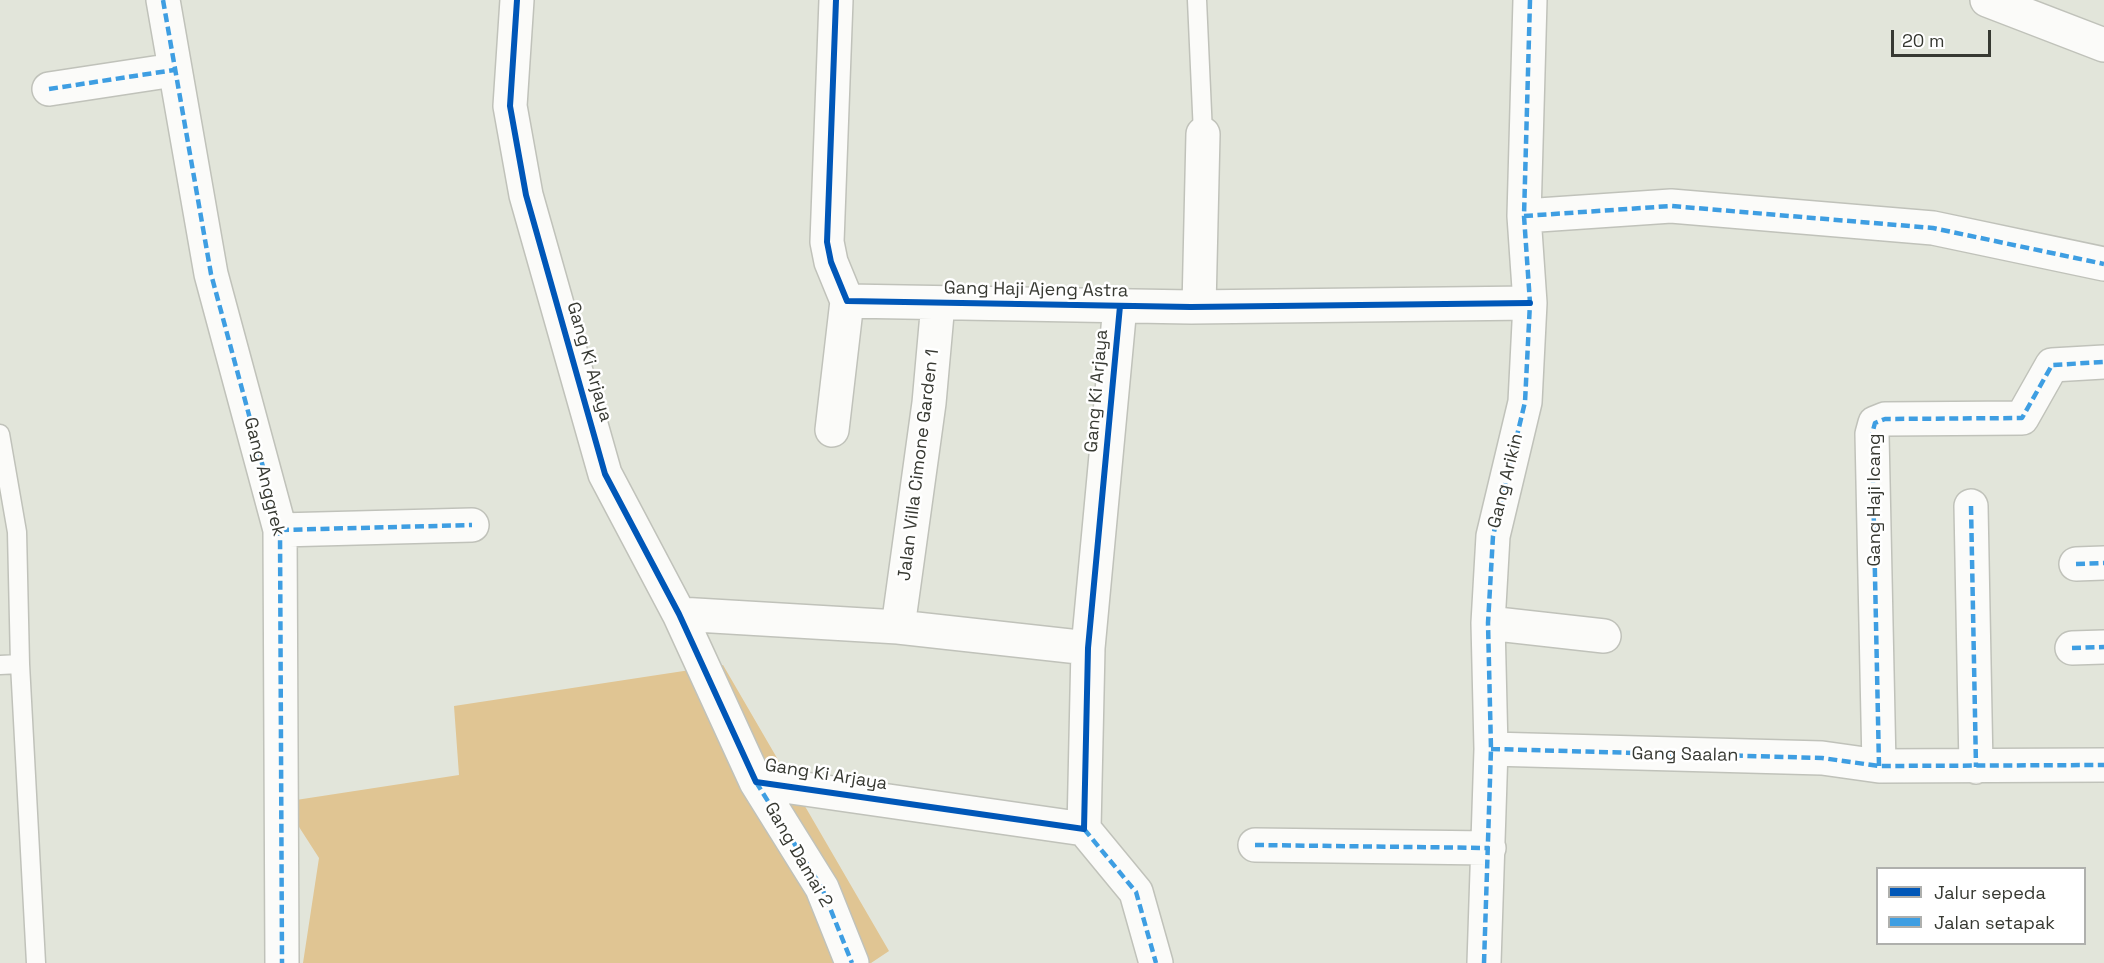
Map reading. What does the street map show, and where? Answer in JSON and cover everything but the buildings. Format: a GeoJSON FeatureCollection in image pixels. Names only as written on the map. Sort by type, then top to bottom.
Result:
{"type":"FeatureCollection","features":[{"type":"Feature","properties":{"kind":"street","name":"Gang Anggrek"},"geometry":{"type":"LineString","coordinates":[[163,0],[211,274],[280,530],[282,963]]}},
{"type":"Feature","properties":{"kind":"street","name":"Gang Ki Arjaya"},"geometry":{"type":"LineString","coordinates":[[517,0],[510,106],[526,195],[604,474],[679,614],[756,782],[1084,829],[1088,648],[1120,306]]}},
{"type":"Feature","properties":{"kind":"street"},"geometry":{"type":"LineString","coordinates":[[832,430],[847,301],[831,262],[827,242],[836,0]]}},
{"type":"Feature","properties":{"kind":"street","name":"Gang Arikin"},"geometry":{"type":"LineString","coordinates":[[1484,963],[1491,749],[1488,623],[1493,536],[1526,402],[1530,303],[1524,216],[1530,0]]}},
{"type":"Feature","properties":{"kind":"street"},"geometry":{"type":"LineString","coordinates":[[1987,0],[2104,45]]}},
{"type":"Feature","properties":{"kind":"street"},"geometry":{"type":"LineString","coordinates":[[49,89],[174,70]]}},
{"type":"Feature","properties":{"kind":"street"},"geometry":{"type":"LineString","coordinates":[[1199,307],[1203,134]]}},
{"type":"Feature","properties":{"kind":"street"},"geometry":{"type":"LineString","coordinates":[[1524,216],[1671,206],[1921,227],[2104,264]]}},
{"type":"Feature","properties":{"kind":"street","name":"Gang Haji Ajeng Astra"},"geometry":{"type":"LineString","coordinates":[[847,301],[1199,307],[1530,303]]}},
{"type":"Feature","properties":{"kind":"street","name":"Jalan Villa Cimone Garden 1"},"geometry":{"type":"LineString","coordinates":[[898,627],[928,415],[938,303]]}},
{"type":"Feature","properties":{"kind":"street","name":"Gang Haji Icang"},"geometry":{"type":"LineString","coordinates":[[1880,766],[1872,434],[1875,423],[1885,419],[2022,418],[2052,364],[2104,362]]}},
{"type":"Feature","properties":{"kind":"street"},"geometry":{"type":"LineString","coordinates":[[1971,506],[1976,766]]}},
{"type":"Feature","properties":{"kind":"street"},"geometry":{"type":"LineString","coordinates":[[280,530],[472,525]]}},
{"type":"Feature","properties":{"kind":"street"},"geometry":{"type":"LineString","coordinates":[[679,614],[898,627],[1088,648]]}},
{"type":"Feature","properties":{"kind":"street"},"geometry":{"type":"LineString","coordinates":[[1488,623],[1604,636]]}},
{"type":"Feature","properties":{"kind":"street"},"geometry":{"type":"LineString","coordinates":[[2072,648],[2104,647]]}},
{"type":"Feature","properties":{"kind":"street","name":"Gang Saalan"},"geometry":{"type":"LineString","coordinates":[[1491,749],[1822,758],[1880,766],[2104,765]]}},
{"type":"Feature","properties":{"kind":"street","name":"Gang Damai 2"},"geometry":{"type":"LineString","coordinates":[[756,782],[822,888],[852,963]]}},
{"type":"Feature","properties":{"kind":"street"},"geometry":{"type":"LineString","coordinates":[[1084,829],[1136,892],[1156,963]]}},
{"type":"Feature","properties":{"kind":"street"},"geometry":{"type":"LineString","coordinates":[[1255,844],[1489,848]]}},
{"type":"Feature","properties":{"kind":"lane"},"geometry":{"type":"LineString","coordinates":[[1197,0],[1203,134]]}},
{"type":"Feature","properties":{"kind":"lane"},"geometry":{"type":"LineString","coordinates":[[0,434],[17,532],[20,664],[36,963]]}},
{"type":"Feature","properties":{"kind":"lane"},"geometry":{"type":"LineString","coordinates":[[0,665],[20,664]]}},
{"type":"Feature","properties":{"kind":"shaded area"},"geometry":{"type":"Polygon","coordinates":[[[723,665],[889,951],[871,963],[303,963],[319,858],[283,802],[459,775],[454,706],[723,665]]]}},
{"type":"Feature","properties":{"kind":"marked path"},"geometry":{"type":"LineString","coordinates":[[163,0],[211,274],[280,530],[282,963]]}},
{"type":"Feature","properties":{"kind":"marked path"},"geometry":{"type":"LineString","coordinates":[[1484,963],[1491,749],[1488,623],[1493,536],[1525,402],[1530,303],[1524,216],[1530,0]]}},
{"type":"Feature","properties":{"kind":"marked path"},"geometry":{"type":"LineString","coordinates":[[49,89],[174,70]]}},
{"type":"Feature","properties":{"kind":"marked path"},"geometry":{"type":"LineString","coordinates":[[1524,216],[1671,206],[1933,228],[2104,264]]}},
{"type":"Feature","properties":{"kind":"marked path"},"geometry":{"type":"LineString","coordinates":[[1879,766],[1872,434],[1875,423],[1885,419],[2022,418],[2052,365],[2104,362]]}},
{"type":"Feature","properties":{"kind":"marked path"},"geometry":{"type":"LineString","coordinates":[[1971,506],[1976,767]]}},
{"type":"Feature","properties":{"kind":"marked path"},"geometry":{"type":"LineString","coordinates":[[280,530],[472,525]]}},
{"type":"Feature","properties":{"kind":"marked path"},"geometry":{"type":"LineString","coordinates":[[2076,564],[2104,563]]}},
{"type":"Feature","properties":{"kind":"marked path"},"geometry":{"type":"LineString","coordinates":[[2072,648],[2104,647]]}},
{"type":"Feature","properties":{"kind":"marked path"},"geometry":{"type":"LineString","coordinates":[[1491,749],[1822,758],[1879,766],[2104,765]]}},
{"type":"Feature","properties":{"kind":"marked path"},"geometry":{"type":"LineString","coordinates":[[756,782],[822,888],[852,963]]}},
{"type":"Feature","properties":{"kind":"marked path"},"geometry":{"type":"LineString","coordinates":[[1084,829],[1136,892],[1156,963]]}},
{"type":"Feature","properties":{"kind":"marked path"},"geometry":{"type":"LineString","coordinates":[[1255,845],[1489,848]]}},
{"type":"Feature","properties":{"kind":"cycle path"},"geometry":{"type":"LineString","coordinates":[[517,0],[510,106],[526,195],[605,474],[679,614],[756,782],[1084,829],[1088,648],[1120,306]]}},
{"type":"Feature","properties":{"kind":"cycle path"},"geometry":{"type":"LineString","coordinates":[[836,0],[827,242],[831,262],[847,301],[1191,307],[1530,303]]}}]}
